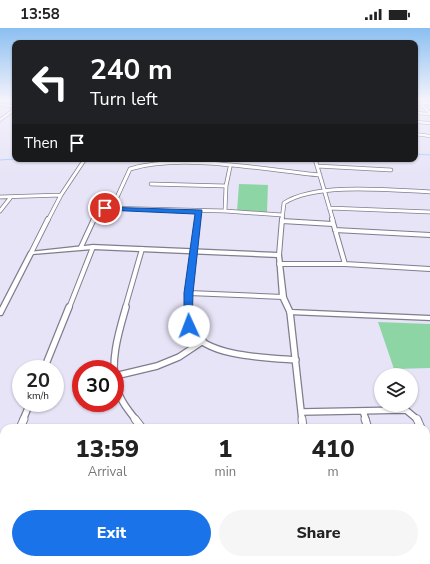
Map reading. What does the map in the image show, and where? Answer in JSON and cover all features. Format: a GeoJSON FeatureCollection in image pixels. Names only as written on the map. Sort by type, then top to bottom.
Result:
{"type":"FeatureCollection","features":[{"type":"Feature","properties":{"kind":"street"},"geometry":{"type":"LineString","coordinates":[[418,134],[430,136]]}},
{"type":"Feature","properties":{"kind":"street"},"geometry":{"type":"LineString","coordinates":[[0,313],[61,195],[83,162]]}},
{"type":"Feature","properties":{"kind":"street"},"geometry":{"type":"LineString","coordinates":[[316,162],[345,264]]}},
{"type":"Feature","properties":{"kind":"street"},"geometry":{"type":"LineString","coordinates":[[112,208],[130,169],[134,166],[159,164],[214,164],[230,167],[320,175]]}},
{"type":"Feature","properties":{"kind":"street"},"geometry":{"type":"LineString","coordinates":[[317,166],[390,170]]}},
{"type":"Feature","properties":{"kind":"street"},"geometry":{"type":"LineString","coordinates":[[225,211],[226,186],[230,167]]}},
{"type":"Feature","properties":{"kind":"street"},"geometry":{"type":"LineString","coordinates":[[151,184],[226,186]]}},
{"type":"Feature","properties":{"kind":"street"},"geometry":{"type":"LineString","coordinates":[[302,424],[290,312],[283,297],[279,264],[284,203],[292,196],[330,190],[430,192]]}},
{"type":"Feature","properties":{"kind":"street"},"geometry":{"type":"LineString","coordinates":[[0,197],[61,195]]}},
{"type":"Feature","properties":{"kind":"street"},"geometry":{"type":"LineString","coordinates":[[0,211],[11,197]]}},
{"type":"Feature","properties":{"kind":"street"},"geometry":{"type":"LineString","coordinates":[[81,247],[96,214],[100,210],[112,208],[199,212],[225,211],[282,215]]}},
{"type":"Feature","properties":{"kind":"street"},"geometry":{"type":"LineString","coordinates":[[329,208],[430,212]]}},
{"type":"Feature","properties":{"kind":"street"},"geometry":{"type":"LineString","coordinates":[[199,212],[188,293],[189,326],[192,332],[203,342],[214,347],[243,355],[262,358],[296,360]]}},
{"type":"Feature","properties":{"kind":"street"},"geometry":{"type":"LineString","coordinates":[[282,221],[333,224]]}},
{"type":"Feature","properties":{"kind":"street"},"geometry":{"type":"LineString","coordinates":[[335,230],[430,235]]}},
{"type":"Feature","properties":{"kind":"street"},"geometry":{"type":"LineString","coordinates":[[31,253],[93,247],[279,254]]}},
{"type":"Feature","properties":{"kind":"street"},"geometry":{"type":"LineString","coordinates":[[48,360],[93,247]]}},
{"type":"Feature","properties":{"kind":"street"},"geometry":{"type":"LineString","coordinates":[[116,360],[117,344],[142,249]]}},
{"type":"Feature","properties":{"kind":"street"},"geometry":{"type":"LineString","coordinates":[[279,264],[345,264],[430,269]]}},
{"type":"Feature","properties":{"kind":"street"},"geometry":{"type":"LineString","coordinates":[[188,293],[283,297]]}},
{"type":"Feature","properties":{"kind":"street"},"geometry":{"type":"LineString","coordinates":[[290,312],[430,318]]}},
{"type":"Feature","properties":{"kind":"street"},"geometry":{"type":"LineString","coordinates":[[124,374],[157,366],[179,357],[203,342]]}},
{"type":"Feature","properties":{"kind":"street"},"geometry":{"type":"LineString","coordinates":[[124,403],[139,424]]}},
{"type":"Feature","properties":{"kind":"street"},"geometry":{"type":"LineString","coordinates":[[301,412],[406,410],[418,419],[420,424]]}},
{"type":"Feature","properties":{"kind":"street"},"geometry":{"type":"LineString","coordinates":[[364,411],[367,424]]}},
{"type":"Feature","properties":{"kind":"street"},"geometry":{"type":"LineString","coordinates":[[22,424],[26,412]]}},
{"type":"Feature","properties":{"kind":"green space"},"geometry":{"type":"Polygon","coordinates":[[[239,184],[268,185],[267,212],[237,211],[239,184]]]}},
{"type":"Feature","properties":{"kind":"green space"},"geometry":{"type":"Polygon","coordinates":[[[378,322],[430,324],[430,368],[394,368],[378,322]]]}},
{"type":"Feature","properties":{"kind":"waterway"},"geometry":{"type":"LineString","coordinates":[[418,154],[430,155]]}},
{"type":"Feature","properties":{"kind":"waterway"},"geometry":{"type":"LineString","coordinates":[[0,160],[12,159]]}},
{"type":"Feature","properties":{"kind":"route"},"geometry":{"type":"LineString","coordinates":[[105,208],[199,212],[188,293],[189,326]]}}]}
